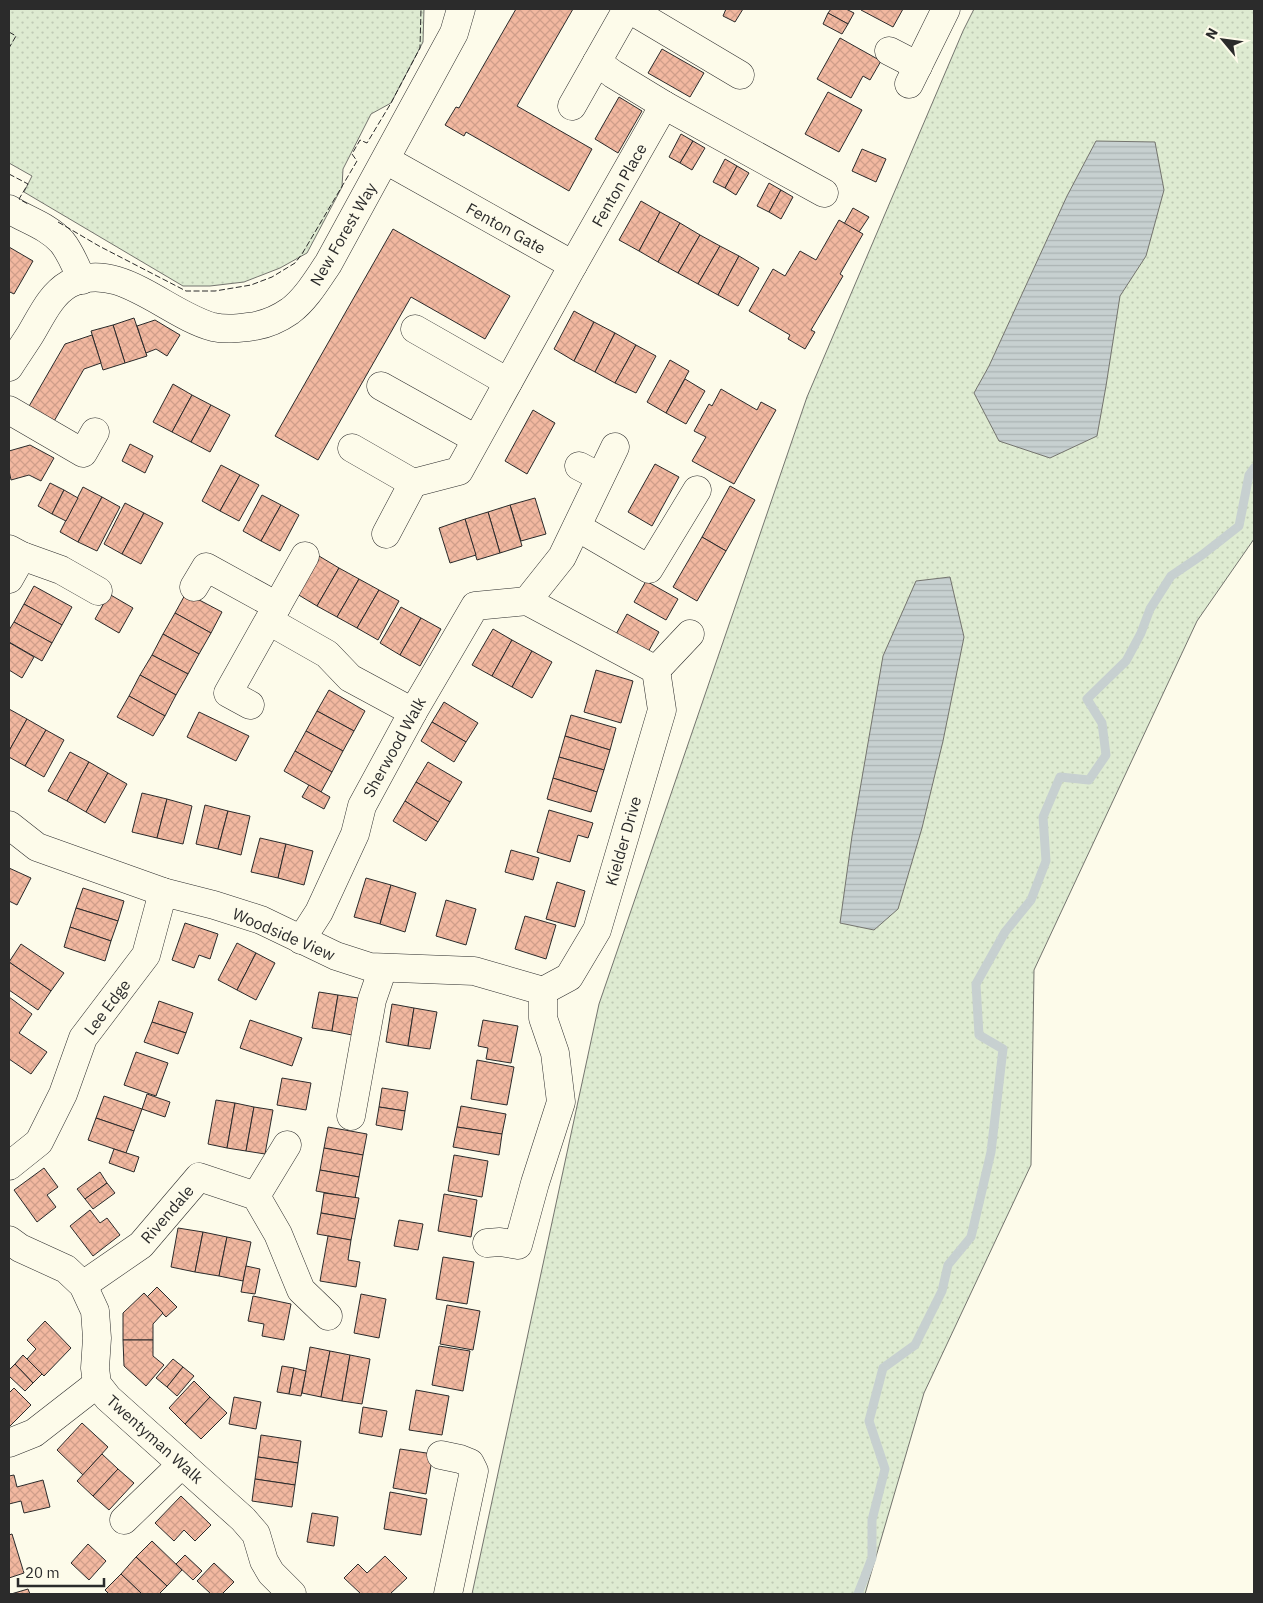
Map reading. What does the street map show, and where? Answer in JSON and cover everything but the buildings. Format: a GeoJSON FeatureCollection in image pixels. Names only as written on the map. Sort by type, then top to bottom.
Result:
{"type":"FeatureCollection","features":[{"type":"Feature","properties":{"kind":"street","name":"New Forest Way"},"geometry":{"type":"LineString","coordinates":[[9,367],[53,298],[69,284],[89,277],[108,277],[134,287],[187,317],[214,327],[240,329],[264,324],[290,312],[308,292],[328,264],[454,34],[461,9]]}},
{"type":"Feature","properties":{"kind":"street"},"geometry":{"type":"LineString","coordinates":[[572,106],[605,68],[628,9],[740,75]]}},
{"type":"Feature","properties":{"kind":"street"},"geometry":{"type":"LineString","coordinates":[[889,51],[913,75],[946,9]]}},
{"type":"Feature","properties":{"kind":"street"},"geometry":{"type":"LineString","coordinates":[[605,68],[664,104],[824,193]]}},
{"type":"Feature","properties":{"kind":"street","name":"Fenton Place"},"geometry":{"type":"LineString","coordinates":[[573,265],[664,104]]}},
{"type":"Feature","properties":{"kind":"street","name":"Fenton Gate"},"geometry":{"type":"LineString","coordinates":[[386,160],[573,265]]}},
{"type":"Feature","properties":{"kind":"street"},"geometry":{"type":"LineString","coordinates":[[9,209],[46,229],[61,241],[70,254],[82,280]]}},
{"type":"Feature","properties":{"kind":"street"},"geometry":{"type":"LineString","coordinates":[[352,448],[413,483],[458,471],[573,265]]}},
{"type":"Feature","properties":{"kind":"street"},"geometry":{"type":"LineString","coordinates":[[415,329],[508,382]]}},
{"type":"Feature","properties":{"kind":"street"},"geometry":{"type":"LineString","coordinates":[[381,386],[476,440]]}},
{"type":"Feature","properties":{"kind":"street"},"geometry":{"type":"LineString","coordinates":[[9,410],[83,453],[95,432]]}},
{"type":"Feature","properties":{"kind":"street"},"geometry":{"type":"LineString","coordinates":[[615,446],[590,472],[577,527],[562,558],[527,601],[656,670],[690,634]]}},
{"type":"Feature","properties":{"kind":"street"},"geometry":{"type":"LineString","coordinates":[[386,534],[413,483]]}},
{"type":"Feature","properties":{"kind":"street"},"geometry":{"type":"LineString","coordinates":[[577,527],[649,569],[697,490]]}},
{"type":"Feature","properties":{"kind":"street"},"geometry":{"type":"LineString","coordinates":[[9,580],[16,553],[61,570],[98,591]]}},
{"type":"Feature","properties":{"kind":"street"},"geometry":{"type":"LineString","coordinates":[[250,705],[228,693],[305,556]]}},
{"type":"Feature","properties":{"kind":"street"},"geometry":{"type":"LineString","coordinates":[[194,587],[206,567],[327,654],[350,678],[413,712]]}},
{"type":"Feature","properties":{"kind":"street","name":"Sherwood Walk"},"geometry":{"type":"LineString","coordinates":[[301,940],[319,912],[355,834],[362,806],[413,712],[475,606],[527,601]]}},
{"type":"Feature","properties":{"kind":"street","name":"Kielder Drive"},"geometry":{"type":"LineString","coordinates":[[543,991],[569,977],[597,930],[662,710],[656,670]]}},
{"type":"Feature","properties":{"kind":"street","name":"Woodside View"},"geometry":{"type":"LineString","coordinates":[[9,825],[37,848],[163,892],[214,905],[261,920],[336,956],[370,967],[474,971],[543,991]]}},
{"type":"Feature","properties":{"kind":"street","name":"Lee Edge"},"geometry":{"type":"LineString","coordinates":[[9,1166],[39,1142],[63,1094],[83,1038],[146,955],[163,892]]}},
{"type":"Feature","properties":{"kind":"street"},"geometry":{"type":"LineString","coordinates":[[351,1116],[372,1000],[383,968]]}},
{"type":"Feature","properties":{"kind":"street"},"geometry":{"type":"LineString","coordinates":[[487,1242],[518,1245],[535,1183],[561,1102],[555,1053],[544,1018],[543,991]]}},
{"type":"Feature","properties":{"kind":"street"},"geometry":{"type":"LineString","coordinates":[[287,1145],[256,1196],[278,1234],[301,1290],[328,1316]]}},
{"type":"Feature","properties":{"kind":"street","name":"Rivendale"},"geometry":{"type":"LineString","coordinates":[[83,1285],[141,1245],[199,1177],[256,1196]]}},
{"type":"Feature","properties":{"kind":"street","name":"Twentyman Walk"},"geometry":{"type":"LineString","coordinates":[[9,1240],[20,1248],[66,1269],[83,1285],[95,1310],[97,1338],[95,1368],[97,1384],[108,1398],[244,1519],[256,1534],[264,1561],[271,1573],[292,1594]]}},
{"type":"Feature","properties":{"kind":"street"},"geometry":{"type":"LineString","coordinates":[[9,1443],[34,1433],[97,1384]]}},
{"type":"Feature","properties":{"kind":"street"},"geometry":{"type":"LineString","coordinates":[[441,1455],[470,1463],[474,1471],[448,1594]]}},
{"type":"Feature","properties":{"kind":"street"},"geometry":{"type":"LineString","coordinates":[[124,1520],[182,1464]]}},
{"type":"Feature","properties":{"kind":"green space"},"geometry":{"type":"Polygon","coordinates":[[[9,9],[424,9],[423,42],[391,103],[371,114],[343,169],[342,187],[307,253],[280,268],[244,282],[210,286],[183,286],[24,192],[32,176],[9,163],[9,9]]]}},
{"type":"Feature","properties":{"kind":"green space"},"geometry":{"type":"Polygon","coordinates":[[[974,9],[1254,9],[1254,539],[1197,621],[1034,970],[1031,1165],[924,1393],[865,1594],[472,1594],[599,1004],[807,397],[974,9]]]}},
{"type":"Feature","properties":{"kind":"shaded area"},"geometry":{"type":"Polygon","coordinates":[[[1096,141],[1155,142],[1164,190],[1146,256],[1120,296],[1097,436],[1050,458],[999,441],[974,393],[989,366],[1067,196],[1096,141]]]}},
{"type":"Feature","properties":{"kind":"shaded area"},"geometry":{"type":"Polygon","coordinates":[[[950,577],[964,637],[943,741],[922,828],[898,909],[874,930],[840,923],[852,836],[883,656],[916,581],[950,577]]]}},
{"type":"Feature","properties":{"kind":"waterway"},"geometry":{"type":"LineString","coordinates":[[858,1594],[872,1558],[872,1520],[885,1469],[869,1421],[883,1368],[915,1345],[942,1291],[948,1265],[971,1237],[991,1152],[1003,1049],[979,1035],[976,984],[1005,932],[1031,900],[1046,861],[1043,817],[1060,777],[1089,780],[1106,755],[1102,723],[1087,699],[1126,661],[1141,633],[1150,609],[1171,576],[1239,526],[1249,475],[1254,468]]}},
{"type":"Feature","properties":{"kind":"fence"},"geometry":{"type":"LineString","coordinates":[[58,222],[99,246],[186,291],[215,291],[251,285],[272,277],[295,263],[302,254],[357,161],[352,154],[360,140],[367,143],[391,103],[420,48],[421,9]]}},
{"type":"Feature","properties":{"kind":"fence"},"geometry":{"type":"LineString","coordinates":[[9,32],[16,36],[9,48]]}},
{"type":"Feature","properties":{"kind":"fence"},"geometry":{"type":"LineString","coordinates":[[9,174],[28,184],[19,199],[28,204]]}}]}
